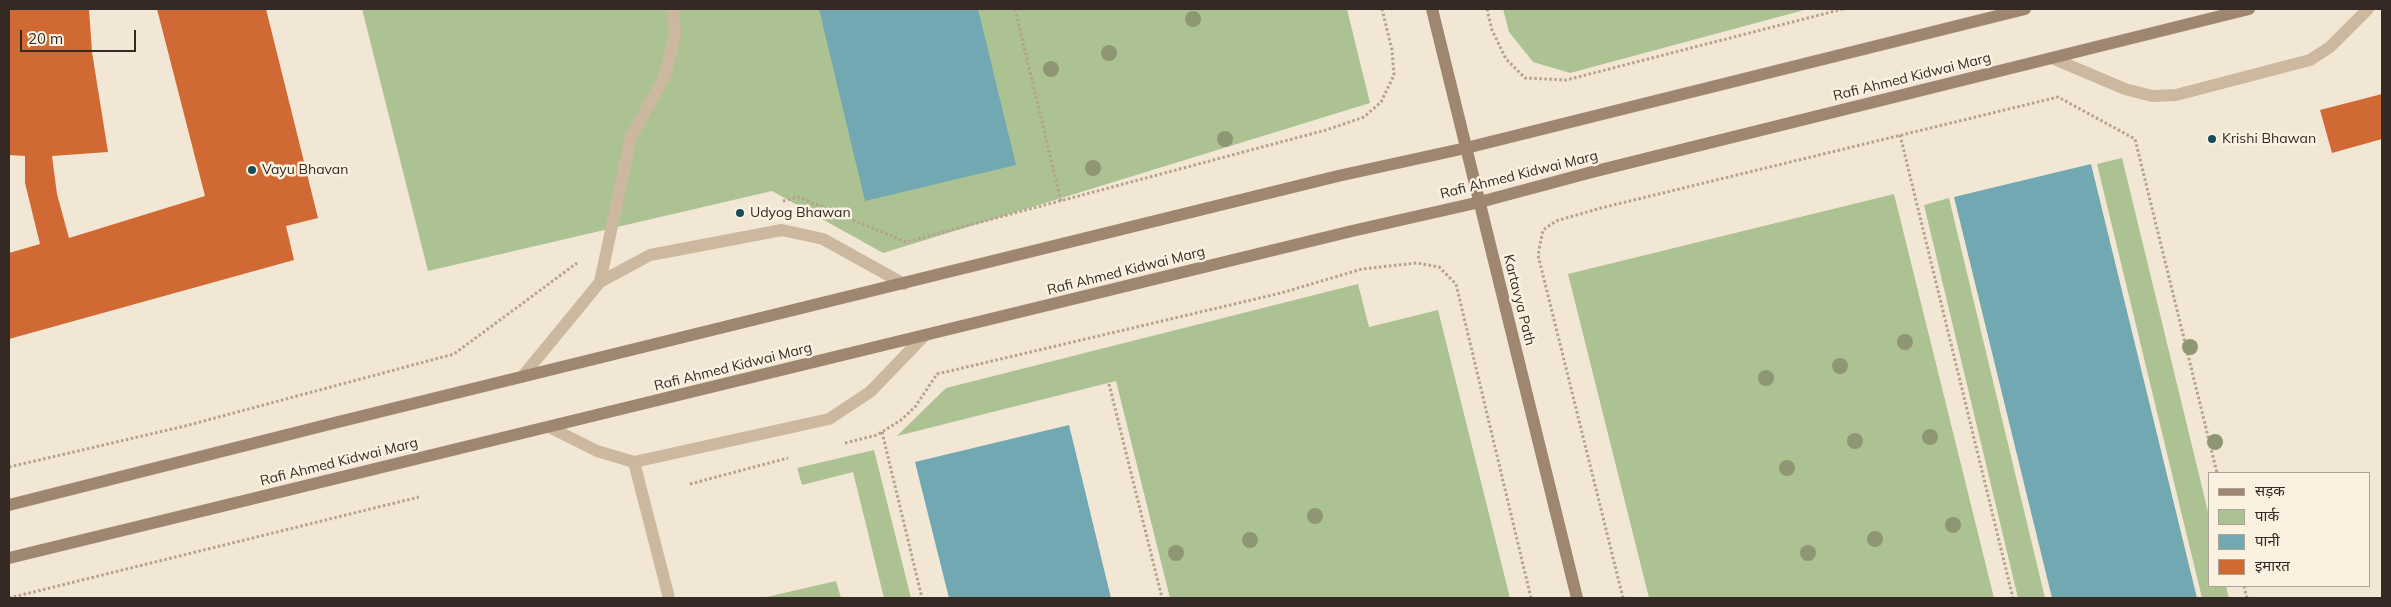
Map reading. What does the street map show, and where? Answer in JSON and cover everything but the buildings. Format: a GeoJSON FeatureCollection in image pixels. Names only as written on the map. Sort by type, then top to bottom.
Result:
{"type":"FeatureCollection","features":[{"type":"Feature","properties":{"kind":"main road","name":"Kartavya Path"},"geometry":{"type":"LineString","coordinates":[[1432,9],[1577,598]]}},
{"type":"Feature","properties":{"kind":"main road"},"geometry":{"type":"LineString","coordinates":[[9,505],[1338,176],[1466,148],[2025,9]]}},
{"type":"Feature","properties":{"kind":"main road","name":"Rafi Ahmed Kidwai Marg"},"geometry":{"type":"LineString","coordinates":[[9,558],[1480,202],[2249,9]]}},
{"type":"Feature","properties":{"kind":"street"},"geometry":{"type":"LineString","coordinates":[[600,282],[631,137],[665,76],[675,36],[673,9]]}},
{"type":"Feature","properties":{"kind":"street"},"geometry":{"type":"LineString","coordinates":[[2052,58],[2125,88],[2152,96],[2176,95],[2310,60],[2330,47],[2368,9]]}},
{"type":"Feature","properties":{"kind":"street"},"geometry":{"type":"LineString","coordinates":[[522,377],[600,282],[650,255],[782,230],[823,239],[904,284]]}},
{"type":"Feature","properties":{"kind":"street"},"geometry":{"type":"LineString","coordinates":[[549,427],[598,451],[634,462],[829,419],[870,392],[924,336]]}},
{"type":"Feature","properties":{"kind":"street"},"geometry":{"type":"LineString","coordinates":[[634,462],[669,598]]}},
{"type":"Feature","properties":{"kind":"path"},"geometry":{"type":"LineString","coordinates":[[1015,9],[1061,201]]}},
{"type":"Feature","properties":{"kind":"path"},"geometry":{"type":"LineString","coordinates":[[1487,9],[1492,30],[1506,59],[1525,78],[1566,80],[1843,9]]}},
{"type":"Feature","properties":{"kind":"path"},"geometry":{"type":"LineString","coordinates":[[1624,598],[1538,256],[1543,230],[1556,221],[1601,208],[2058,97],[2136,140],[2217,472]]}},
{"type":"Feature","properties":{"kind":"path"},"geometry":{"type":"LineString","coordinates":[[1900,135],[2013,598]]}},
{"type":"Feature","properties":{"kind":"path"},"geometry":{"type":"LineString","coordinates":[[840,444],[882,432],[915,407],[937,374],[1281,293],[1362,269],[1417,264],[1439,267],[1456,284],[1531,598]]}},
{"type":"Feature","properties":{"kind":"path"},"geometry":{"type":"LineString","coordinates":[[1109,384],[1162,598]]}},
{"type":"Feature","properties":{"kind":"path"},"geometry":{"type":"LineString","coordinates":[[882,432],[922,598]]}},
{"type":"Feature","properties":{"kind":"path"},"geometry":{"type":"LineString","coordinates":[[690,484],[793,457]]}},
{"type":"Feature","properties":{"kind":"path"},"geometry":{"type":"LineString","coordinates":[[9,598],[418,498]]}},
{"type":"Feature","properties":{"kind":"green space"},"geometry":{"type":"Polygon","coordinates":[[[362,9],[1347,9],[1370,103],[883,253],[772,191],[428,271],[362,9]]]}},
{"type":"Feature","properties":{"kind":"green space"},"geometry":{"type":"Polygon","coordinates":[[[1503,9],[1808,9],[1570,73],[1533,62],[1509,32],[1503,9]]]}},
{"type":"Feature","properties":{"kind":"green space"},"geometry":{"type":"Polygon","coordinates":[[[2122,158],[2208,512],[2208,587],[2226,587],[2229,598],[2202,598],[2097,164],[2122,158]]]}},
{"type":"Feature","properties":{"kind":"green space"},"geometry":{"type":"Polygon","coordinates":[[[1894,194],[1994,598],[1649,598],[1568,274],[1894,194]]]}},
{"type":"Feature","properties":{"kind":"green space"},"geometry":{"type":"Polygon","coordinates":[[[1949,198],[2045,598],[2018,598],[1924,205],[1949,198]]]}},
{"type":"Feature","properties":{"kind":"green space"},"geometry":{"type":"Polygon","coordinates":[[[1358,284],[1369,327],[1438,310],[1510,598],[1170,598],[1116,381],[897,436],[946,388],[1358,284]]]}},
{"type":"Feature","properties":{"kind":"green space"},"geometry":{"type":"Polygon","coordinates":[[[874,450],[911,598],[884,598],[853,472],[802,485],[797,468],[874,450]]]}},
{"type":"Feature","properties":{"kind":"green space"},"geometry":{"type":"Polygon","coordinates":[[[836,581],[841,598],[762,598],[836,581]]]}},
{"type":"Feature","properties":{"kind":"water"},"geometry":{"type":"Polygon","coordinates":[[[819,9],[978,9],[1016,165],[865,201],[819,9]]]}},
{"type":"Feature","properties":{"kind":"water"},"geometry":{"type":"Polygon","coordinates":[[[2091,164],[2197,598],[2052,598],[1954,197],[2091,164]]]}},
{"type":"Feature","properties":{"kind":"water"},"geometry":{"type":"Polygon","coordinates":[[[1069,425],[1111,598],[949,598],[915,462],[1069,425]]]}},
{"type":"Feature","properties":{"kind":"place","name":"Krishi Bhawan"},"geometry":{"type":"Point","coordinates":[2212,139]}},
{"type":"Feature","properties":{"kind":"place","name":"Vayu Bhavan"},"geometry":{"type":"Point","coordinates":[252,170]}},
{"type":"Feature","properties":{"kind":"place","name":"Udyog Bhawan"},"geometry":{"type":"Point","coordinates":[740,213]}}]}
